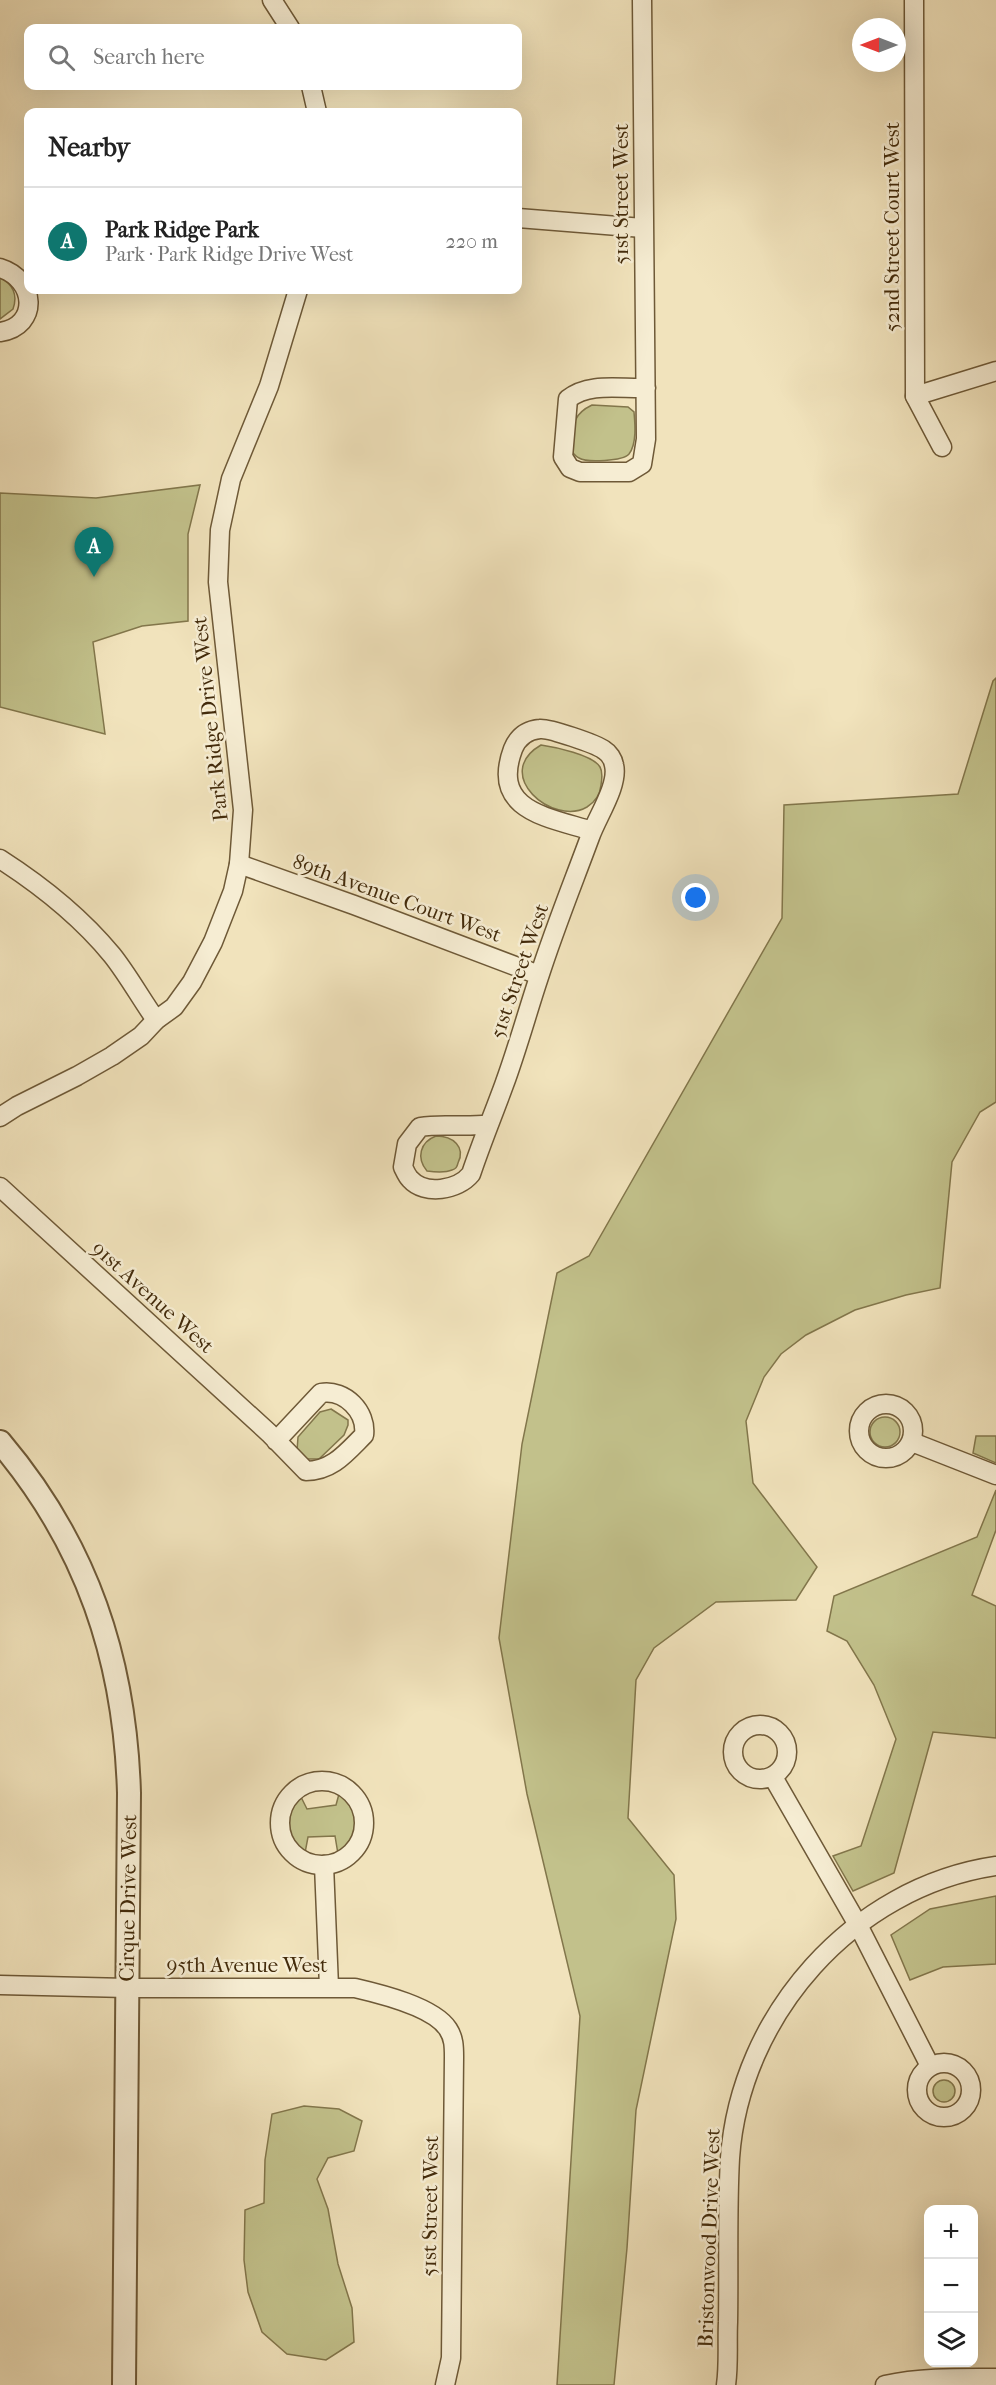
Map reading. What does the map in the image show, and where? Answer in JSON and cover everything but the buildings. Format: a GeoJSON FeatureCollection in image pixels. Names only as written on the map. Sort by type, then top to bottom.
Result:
{"type":"FeatureCollection","features":[{"type":"Feature","properties":{"kind":"street"},"geometry":{"type":"LineString","coordinates":[[272,0],[287,24]]}},
{"type":"Feature","properties":{"kind":"street","name":"51st Street West"},"geometry":{"type":"LineString","coordinates":[[642,0],[646,439],[642,464],[629,472],[580,472],[570,468],[563,457],[568,399],[576,393],[592,388],[645,388]]}},
{"type":"Feature","properties":{"kind":"street","name":"52nd Street Court West"},"geometry":{"type":"LineString","coordinates":[[914,0],[915,396],[942,447]]}},
{"type":"Feature","properties":{"kind":"street"},"geometry":{"type":"LineString","coordinates":[[312,90],[316,108]]}},
{"type":"Feature","properties":{"kind":"street"},"geometry":{"type":"LineString","coordinates":[[522,218],[644,228]]}},
{"type":"Feature","properties":{"kind":"street"},"geometry":{"type":"LineString","coordinates":[[0,267],[17,275],[24,286]]}},
{"type":"Feature","properties":{"kind":"street"},"geometry":{"type":"LineString","coordinates":[[0,332],[11,330],[22,321],[29,308],[27,294]]}},
{"type":"Feature","properties":{"kind":"street","name":"Park Ridge Drive West"},"geometry":{"type":"LineString","coordinates":[[0,1117],[112,1056],[141,1036],[156,1020],[174,1007],[192,982],[224,919],[239,864],[243,810],[218,582],[220,530],[231,479],[269,386],[297,294]]}},
{"type":"Feature","properties":{"kind":"street"},"geometry":{"type":"LineString","coordinates":[[915,396],[996,372]]}},
{"type":"Feature","properties":{"kind":"street","name":"51st Street West"},"geometry":{"type":"LineString","coordinates":[[488,1124],[474,1127],[436,1125],[420,1127],[408,1144],[403,1167],[411,1181],[426,1187],[441,1189],[465,1181],[471,1174],[591,831],[614,782],[615,768],[612,758],[604,750],[548,729],[537,729],[518,739],[512,751],[509,771],[509,784],[514,798],[538,814],[591,831]]}},
{"type":"Feature","properties":{"kind":"street"},"geometry":{"type":"LineString","coordinates":[[0,859],[37,883],[72,911],[112,956],[156,1020]]}},
{"type":"Feature","properties":{"kind":"street","name":"89th Avenue Court West"},"geometry":{"type":"LineString","coordinates":[[239,864],[539,975]]}},
{"type":"Feature","properties":{"kind":"street","name":"91st Avenue West"},"geometry":{"type":"LineString","coordinates":[[0,1187],[306,1471],[327,1468],[364,1435],[364,1419],[358,1409],[339,1394],[330,1391],[321,1393],[276,1441]]}},
{"type":"Feature","properties":{"kind":"street","name":"Cirque Drive West"},"geometry":{"type":"LineString","coordinates":[[0,1442],[39,1493],[78,1562],[93,1599],[117,1675],[127,1743],[129,1793],[124,2385]]}},
{"type":"Feature","properties":{"kind":"street"},"geometry":{"type":"LineString","coordinates":[[912,1442],[996,1475]]}},
{"type":"Feature","properties":{"kind":"street"},"geometry":{"type":"LineString","coordinates":[[773,1777],[858,1925],[930,2066]]}},
{"type":"Feature","properties":{"kind":"street"},"geometry":{"type":"LineString","coordinates":[[315,1781],[329,1781],[342,1785],[360,1805],[364,1818],[363,1832],[358,1845],[349,1855],[337,1862],[324,1865],[310,1864],[292,1853],[281,1835],[279,1820],[282,1806],[290,1794],[302,1785],[315,1781]]}},
{"type":"Feature","properties":{"kind":"street"},"geometry":{"type":"LineString","coordinates":[[324,1865],[329,1987]]}},
{"type":"Feature","properties":{"kind":"street","name":"Bristonwood Drive West"},"geometry":{"type":"LineString","coordinates":[[726,2385],[730,2158],[739,2105],[756,2053],[782,2006],[816,1962],[858,1925],[876,1911],[915,1889],[956,1873],[996,1866]]}},
{"type":"Feature","properties":{"kind":"street","name":"95th Avenue West"},"geometry":{"type":"LineString","coordinates":[[0,1985],[127,1988],[355,1988],[380,1994],[434,2015],[448,2028]]}},
{"type":"Feature","properties":{"kind":"street","name":"51st Street West"},"geometry":{"type":"LineString","coordinates":[[445,2385],[451,2358],[454,2080],[453,2040],[448,2028]]}},
{"type":"Feature","properties":{"kind":"street"},"geometry":{"type":"LineString","coordinates":[[885,2385],[905,2380],[936,2378],[996,2378]]}},
{"type":"Feature","properties":{"kind":"shaded area"},"geometry":{"type":"Polygon","coordinates":[[[0,278],[11,287],[15,299],[13,309],[0,319],[0,278]]]}},
{"type":"Feature","properties":{"kind":"shaded area"},"geometry":{"type":"Polygon","coordinates":[[[592,405],[628,407],[634,412],[634,439],[629,454],[613,460],[597,461],[583,460],[572,452],[576,419],[592,405]]]}},
{"type":"Feature","properties":{"kind":"shaded area"},"geometry":{"type":"Polygon","coordinates":[[[200,485],[188,534],[188,621],[142,626],[93,642],[105,734],[0,707],[0,493],[96,498],[200,485]]]}},
{"type":"Feature","properties":{"kind":"shaded area"},"geometry":{"type":"Polygon","coordinates":[[[996,678],[996,1102],[980,1112],[952,1162],[940,1288],[855,1310],[806,1335],[781,1354],[764,1377],[746,1421],[753,1483],[817,1567],[796,1600],[716,1602],[654,1648],[636,1680],[628,1818],[674,1875],[676,1919],[636,2110],[627,2248],[614,2385],[557,2385],[580,2016],[527,1794],[499,1638],[522,1444],[557,1273],[589,1256],[782,918],[784,805],[958,794],[993,681],[996,678]]]}},
{"type":"Feature","properties":{"kind":"shaded area"},"geometry":{"type":"Polygon","coordinates":[[[541,745],[582,755],[600,767],[602,776],[600,789],[592,803],[573,811],[558,810],[544,804],[532,794],[525,783],[522,770],[527,757],[541,745]]]}},
{"type":"Feature","properties":{"kind":"shaded area"},"geometry":{"type":"Polygon","coordinates":[[[436,1136],[453,1140],[459,1147],[460,1157],[454,1169],[446,1172],[433,1172],[427,1171],[424,1166],[421,1156],[423,1146],[436,1136]]]}},
{"type":"Feature","properties":{"kind":"shaded area"},"geometry":{"type":"Polygon","coordinates":[[[331,1409],[348,1420],[344,1435],[319,1459],[306,1459],[297,1451],[298,1437],[320,1412],[331,1409]]]}},
{"type":"Feature","properties":{"kind":"shaded area"},"geometry":{"type":"Polygon","coordinates":[[[885,1417],[891,1418],[899,1426],[899,1438],[891,1446],[885,1447],[879,1446],[871,1438],[870,1432],[871,1426],[879,1418],[885,1417]]]}},
{"type":"Feature","properties":{"kind":"shaded area"},"geometry":{"type":"Polygon","coordinates":[[[976,1436],[996,1436],[996,1463],[973,1453],[976,1436]]]}},
{"type":"Feature","properties":{"kind":"shaded area"},"geometry":{"type":"Polygon","coordinates":[[[996,1490],[996,1530],[972,1595],[996,1606],[996,1738],[933,1732],[894,1873],[853,1891],[833,1856],[861,1846],[896,1739],[874,1685],[847,1641],[827,1631],[834,1596],[977,1537],[996,1490]]]}},
{"type":"Feature","properties":{"kind":"shaded area"},"geometry":{"type":"Polygon","coordinates":[[[339,1794],[354,1806],[356,1814],[354,1832],[350,1840],[338,1854],[335,1836],[308,1837],[305,1853],[289,1833],[288,1818],[294,1803],[300,1795],[307,1809],[336,1805],[339,1794]]]}},
{"type":"Feature","properties":{"kind":"shaded area"},"geometry":{"type":"Polygon","coordinates":[[[996,1896],[996,1964],[943,1967],[910,1980],[891,1935],[930,1909],[996,1896]]]}},
{"type":"Feature","properties":{"kind":"shaded area"},"geometry":{"type":"Polygon","coordinates":[[[940,2080],[948,2080],[955,2087],[955,2095],[948,2102],[940,2102],[933,2095],[933,2087],[940,2080]]]}},
{"type":"Feature","properties":{"kind":"shaded area"},"geometry":{"type":"Polygon","coordinates":[[[304,2106],[339,2109],[362,2121],[354,2151],[328,2158],[317,2179],[328,2209],[338,2264],[352,2308],[354,2342],[326,2360],[287,2354],[262,2332],[248,2292],[244,2260],[245,2210],[264,2203],[265,2160],[272,2114],[304,2106]]]}},
{"type":"Feature","properties":{"kind":"place","name":"Park Ridge Park"},"geometry":{"type":"Point","coordinates":[94,577]}}]}
